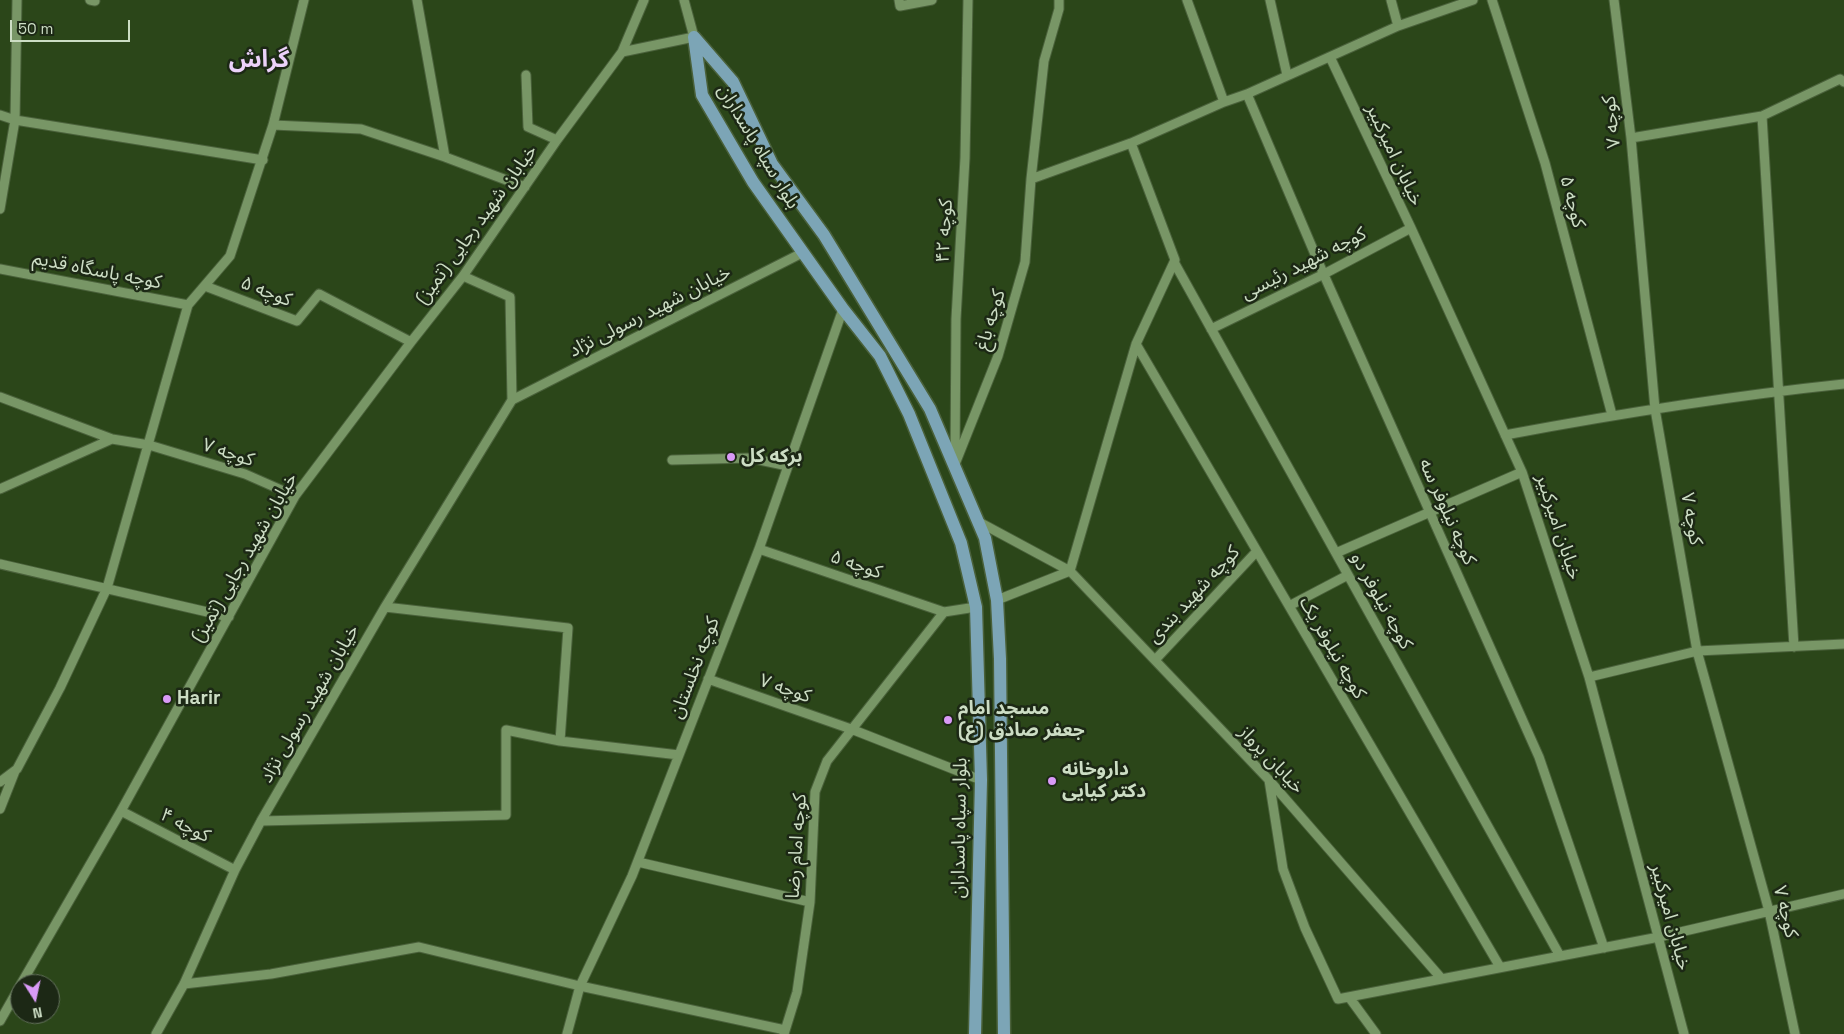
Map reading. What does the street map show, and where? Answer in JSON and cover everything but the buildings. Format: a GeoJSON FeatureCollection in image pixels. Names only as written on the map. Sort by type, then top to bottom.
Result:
{"type":"FeatureCollection","features":[{"type":"Feature","properties":{"kind":"main road","name":"بلوار سپاه پاسداران"},"geometry":{"type":"LineString","coordinates":[[694,37],[702,95],[753,182],[802,253],[880,356],[909,414],[962,543],[976,607],[981,780],[975,1034]]}},
{"type":"Feature","properties":{"kind":"main road","name":"بلوار سپاه پاسداران"},"geometry":{"type":"LineString","coordinates":[[694,37],[734,82],[772,164],[824,235],[930,409],[985,538],[997,600],[1000,659],[1004,1034]]}},
{"type":"Feature","properties":{"kind":"street"},"geometry":{"type":"LineString","coordinates":[[0,210],[15,120],[17,0]]}},
{"type":"Feature","properties":{"kind":"street"},"geometry":{"type":"LineString","coordinates":[[0,809],[16,769],[60,688],[108,588],[188,306],[230,256],[274,126],[304,0]]}},
{"type":"Feature","properties":{"kind":"street"},"geometry":{"type":"LineString","coordinates":[[417,0],[445,157]]}},
{"type":"Feature","properties":{"kind":"street","name":"خیابان شهید رجایی (تمیز)"},"geometry":{"type":"LineString","coordinates":[[27,974],[121,811],[296,496],[411,342],[463,276],[622,52],[644,0]]}},
{"type":"Feature","properties":{"kind":"street"},"geometry":{"type":"LineString","coordinates":[[622,52],[694,37],[684,0]]}},
{"type":"Feature","properties":{"kind":"street"},"geometry":{"type":"LineString","coordinates":[[898,0],[900,6],[932,0]]}},
{"type":"Feature","properties":{"kind":"street","name":"کوچه ۴۲"},"geometry":{"type":"LineString","coordinates":[[955,464],[956,319],[965,158],[968,0]]}},
{"type":"Feature","properties":{"kind":"street","name":"کوچه باغ"},"geometry":{"type":"LineString","coordinates":[[955,464],[998,356],[1025,262],[1031,179],[1044,61],[1059,9],[1058,0]]}},
{"type":"Feature","properties":{"kind":"street"},"geometry":{"type":"LineString","coordinates":[[1187,0],[1224,102]]}},
{"type":"Feature","properties":{"kind":"street"},"geometry":{"type":"LineString","coordinates":[[1270,0],[1287,75]]}},
{"type":"Feature","properties":{"kind":"street"},"geometry":{"type":"LineString","coordinates":[[1390,0],[1398,26]]}},
{"type":"Feature","properties":{"kind":"street"},"geometry":{"type":"LineString","coordinates":[[1031,179],[1131,143],[1224,102],[1247,94],[1398,26],[1473,0]]}},
{"type":"Feature","properties":{"kind":"street","name":"کوچه ۵"},"geometry":{"type":"LineString","coordinates":[[1492,0],[1545,163],[1612,415]]}},
{"type":"Feature","properties":{"kind":"street","name":"کوچه ۷"},"geometry":{"type":"LineString","coordinates":[[1614,0],[1631,138],[1655,409],[1697,651],[1769,911],[1796,1034]]}},
{"type":"Feature","properties":{"kind":"street","name":"خیابان امیرکبیر"},"geometry":{"type":"LineString","coordinates":[[1330,57],[1411,228],[1522,472],[1589,677],[1684,1034]]}},
{"type":"Feature","properties":{"kind":"street"},"geometry":{"type":"LineString","coordinates":[[526,75],[528,127],[558,140]]}},
{"type":"Feature","properties":{"kind":"street"},"geometry":{"type":"LineString","coordinates":[[1631,138],[1762,116],[1840,80],[1844,82]]}},
{"type":"Feature","properties":{"kind":"street","name":"کوچه نیلوفر سه"},"geometry":{"type":"LineString","coordinates":[[1247,94],[1324,274],[1539,757],[1604,948]]}},
{"type":"Feature","properties":{"kind":"street"},"geometry":{"type":"LineString","coordinates":[[0,115],[15,120],[263,160]]}},
{"type":"Feature","properties":{"kind":"street"},"geometry":{"type":"LineString","coordinates":[[1762,116],[1794,647]]}},
{"type":"Feature","properties":{"kind":"street"},"geometry":{"type":"LineString","coordinates":[[274,126],[360,129],[445,157],[525,187]]}},
{"type":"Feature","properties":{"kind":"street","name":"کوچه نیلوفر دو"},"geometry":{"type":"LineString","coordinates":[[1131,143],[1175,260],[1174,262],[1560,956]]}},
{"type":"Feature","properties":{"kind":"street","name":"کوچه شهید رئیسی"},"geometry":{"type":"LineString","coordinates":[[1211,329],[1324,274],[1411,228]]}},
{"type":"Feature","properties":{"kind":"street","name":"خیابان شهید رسولی نژاد"},"geometry":{"type":"LineString","coordinates":[[156,1034],[184,984],[235,870],[261,821],[385,607],[512,400],[802,253]]}},
{"type":"Feature","properties":{"kind":"street"},"geometry":{"type":"LineString","coordinates":[[997,600],[1070,571],[1136,344],[1174,262]]}},
{"type":"Feature","properties":{"kind":"street","name":"کوچه پاسگاه قدیم"},"geometry":{"type":"LineString","coordinates":[[0,269],[188,306]]}},
{"type":"Feature","properties":{"kind":"street"},"geometry":{"type":"LineString","coordinates":[[463,276],[510,297],[512,400]]}},
{"type":"Feature","properties":{"kind":"street","name":"کوچه ۵"},"geometry":{"type":"LineString","coordinates":[[205,286],[297,321],[319,294],[411,342]]}},
{"type":"Feature","properties":{"kind":"street","name":"کوچه نخلستان"},"geometry":{"type":"LineString","coordinates":[[567,1034],[580,986],[638,862],[758,549],[843,309]]}},
{"type":"Feature","properties":{"kind":"street","name":"کوچه نیلوفر یک"},"geometry":{"type":"LineString","coordinates":[[1136,344],[1500,967]]}},
{"type":"Feature","properties":{"kind":"street"},"geometry":{"type":"LineString","coordinates":[[1505,435],[1612,415],[1780,391],[1844,384]]}},
{"type":"Feature","properties":{"kind":"street","name":"کوچه ۷"},"geometry":{"type":"LineString","coordinates":[[0,397],[112,439],[149,445],[244,474],[296,496]]}},
{"type":"Feature","properties":{"kind":"street"},"geometry":{"type":"LineString","coordinates":[[0,489],[112,439]]}},
{"type":"Feature","properties":{"kind":"street"},"geometry":{"type":"LineString","coordinates":[[672,460],[750,458],[788,466]]}},
{"type":"Feature","properties":{"kind":"street"},"geometry":{"type":"LineString","coordinates":[[1336,553],[1522,472]]}},
{"type":"Feature","properties":{"kind":"street","name":"خیابان پرواز"},"geometry":{"type":"LineString","coordinates":[[979,522],[1070,571],[1269,780],[1441,978]]}},
{"type":"Feature","properties":{"kind":"street","name":"کوچه ۵"},"geometry":{"type":"LineString","coordinates":[[758,549],[944,612]]}},
{"type":"Feature","properties":{"kind":"street","name":"کوچه شهید بندی"},"geometry":{"type":"LineString","coordinates":[[1155,660],[1257,551]]}},
{"type":"Feature","properties":{"kind":"street"},"geometry":{"type":"LineString","coordinates":[[0,564],[229,617]]}},
{"type":"Feature","properties":{"kind":"street"},"geometry":{"type":"LineString","coordinates":[[1289,606],[1348,575]]}},
{"type":"Feature","properties":{"kind":"street"},"geometry":{"type":"LineString","coordinates":[[385,607],[568,628],[560,741]]}},
{"type":"Feature","properties":{"kind":"street"},"geometry":{"type":"LineString","coordinates":[[944,612],[976,607]]}},
{"type":"Feature","properties":{"kind":"street","name":"کوچه امام رضا"},"geometry":{"type":"LineString","coordinates":[[784,1032],[797,992],[810,902],[815,792],[826,761],[944,612]]}},
{"type":"Feature","properties":{"kind":"street"},"geometry":{"type":"LineString","coordinates":[[1589,677],[1697,651],[1844,644]]}},
{"type":"Feature","properties":{"kind":"street","name":"کوچه ۷"},"geometry":{"type":"LineString","coordinates":[[708,679],[851,729],[981,780]]}},
{"type":"Feature","properties":{"kind":"street"},"geometry":{"type":"LineString","coordinates":[[261,821],[506,815],[506,730],[560,741],[679,755]]}},
{"type":"Feature","properties":{"kind":"street"},"geometry":{"type":"LineString","coordinates":[[0,782],[16,769]]}},
{"type":"Feature","properties":{"kind":"street"},"geometry":{"type":"LineString","coordinates":[[1269,780],[1283,868],[1298,911],[1338,999],[1659,937],[1844,894]]}},
{"type":"Feature","properties":{"kind":"street","name":"کوچه ۴"},"geometry":{"type":"LineString","coordinates":[[121,811],[235,870]]}},
{"type":"Feature","properties":{"kind":"street"},"geometry":{"type":"LineString","coordinates":[[638,862],[810,902]]}},
{"type":"Feature","properties":{"kind":"street"},"geometry":{"type":"LineString","coordinates":[[184,984],[271,974],[419,946],[580,986],[784,1032]]}},
{"type":"Feature","properties":{"kind":"street"},"geometry":{"type":"LineString","coordinates":[[1349,997],[1376,1034]]}},
{"type":"Feature","properties":{"kind":"street","name":"خیابان شهید رجایی (تمیز)"},"geometry":{"type":"LineString","coordinates":[[0,1021],[10,1004]]}},
{"type":"Feature","properties":{"kind":"place","name":"برکه کل"},"geometry":{"type":"Point","coordinates":[731,457]}},
{"type":"Feature","properties":{"kind":"place","name":"Harir"},"geometry":{"type":"Point","coordinates":[167,699]}},
{"type":"Feature","properties":{"kind":"place","name":"مسجد امام جعفر صادق (ع)"},"geometry":{"type":"Point","coordinates":[948,720]}},
{"type":"Feature","properties":{"kind":"place","name":"داروخانه دکتر کیایی"},"geometry":{"type":"Point","coordinates":[1052,781]}},
{"type":"Feature","properties":{"kind":"district","name":"گراش"},"geometry":{"type":"Point","coordinates":[259,60]}}]}
